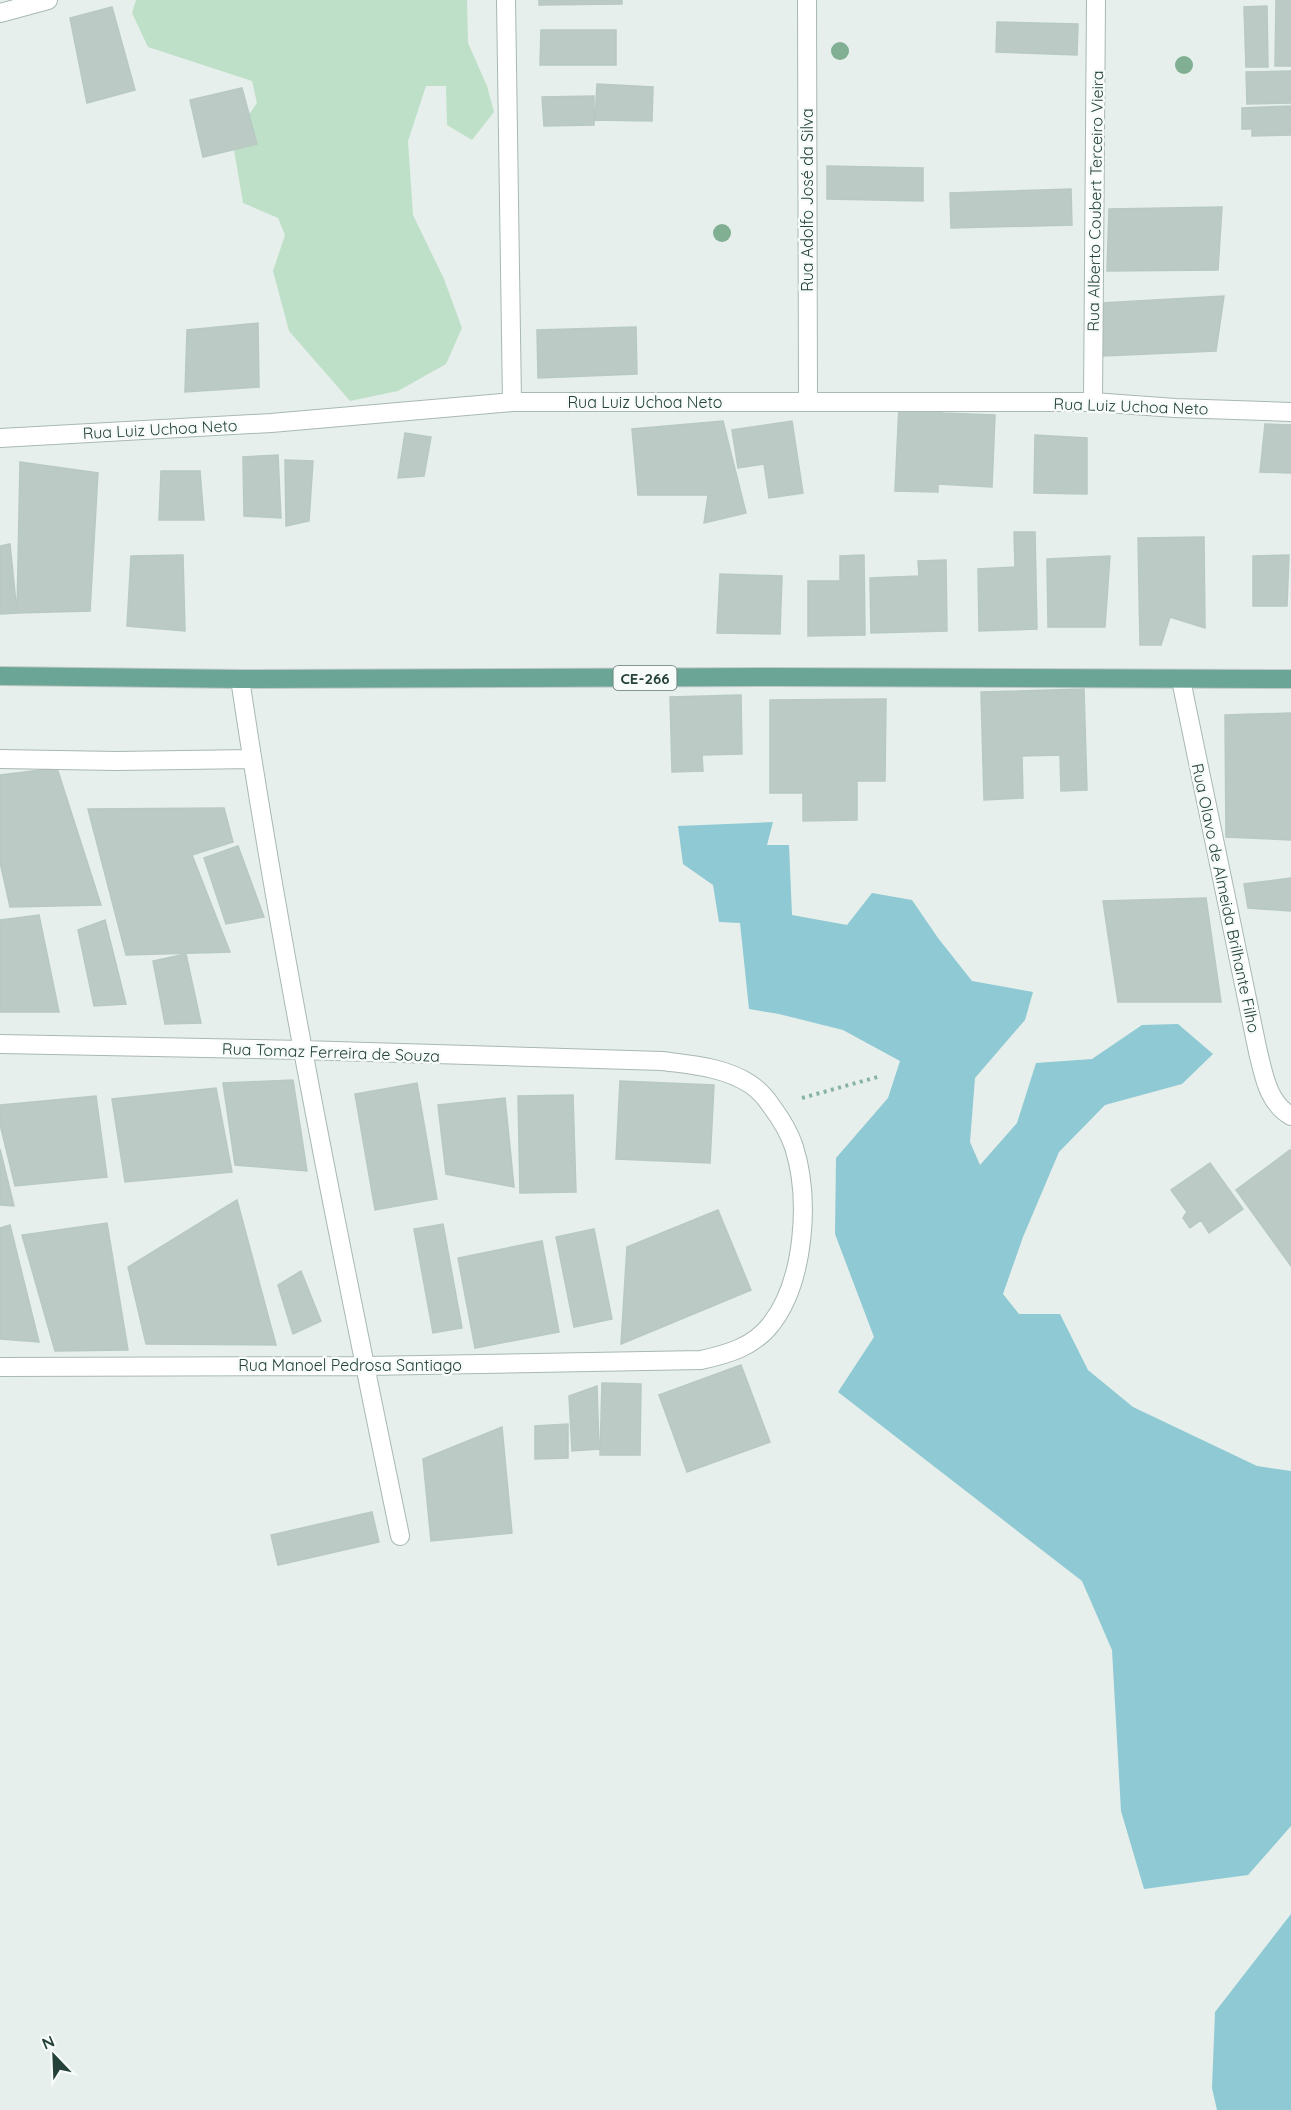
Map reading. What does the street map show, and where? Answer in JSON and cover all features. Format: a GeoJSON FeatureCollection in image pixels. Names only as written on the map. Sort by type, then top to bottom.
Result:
{"type":"FeatureCollection","features":[{"type":"Feature","properties":{"kind":"main road","name":"CE-266"},"geometry":{"type":"LineString","coordinates":[[0,676],[240,679],[774,677],[1291,680]]}},
{"type":"Feature","properties":{"kind":"street"},"geometry":{"type":"LineString","coordinates":[[0,13],[48,0]]}},
{"type":"Feature","properties":{"kind":"street"},"geometry":{"type":"LineString","coordinates":[[506,0],[512,402]]}},
{"type":"Feature","properties":{"kind":"street","name":"Rua Adolfo José da Silva"},"geometry":{"type":"LineString","coordinates":[[807,0],[808,401]]}},
{"type":"Feature","properties":{"kind":"street","name":"Rua Alberto Coubert Terceiro Vieira"},"geometry":{"type":"LineString","coordinates":[[1093,402],[1096,0]]}},
{"type":"Feature","properties":{"kind":"street","name":"Rua Luiz Uchoa Neto"},"geometry":{"type":"LineString","coordinates":[[0,438],[271,423],[512,402],[1093,402],[1175,408],[1291,412]]}},
{"type":"Feature","properties":{"kind":"street"},"geometry":{"type":"LineString","coordinates":[[240,679],[302,1050],[400,1536]]}},
{"type":"Feature","properties":{"kind":"street","name":"Rua Olavo de Almeida Brilhante Filho"},"geometry":{"type":"LineString","coordinates":[[1181,680],[1258,1052],[1272,1098],[1287,1113]]}},
{"type":"Feature","properties":{"kind":"street"},"geometry":{"type":"LineString","coordinates":[[0,759],[117,761],[252,759]]}},
{"type":"Feature","properties":{"kind":"street","name":"Rua Tomaz Ferreira de Souza"},"geometry":{"type":"LineString","coordinates":[[0,1044],[662,1061],[715,1069],[735,1077],[750,1084],[765,1096],[772,1107]]}},
{"type":"Feature","properties":{"kind":"street","name":"Rua Manoel Pedrosa Santiago"},"geometry":{"type":"LineString","coordinates":[[0,1366],[365,1366],[701,1360],[731,1353],[752,1342],[771,1325],[784,1304],[796,1269],[803,1212],[798,1163],[793,1144],[781,1119],[772,1107]]}},
{"type":"Feature","properties":{"kind":"path"},"geometry":{"type":"LineString","coordinates":[[772,1107],[881,1076]]}},
{"type":"Feature","properties":{"kind":"green space"},"geometry":{"type":"Polygon","coordinates":[[[136,0],[467,0],[468,43],[487,86],[494,112],[472,140],[447,125],[446,86],[426,86],[408,141],[413,215],[444,279],[462,328],[446,364],[398,391],[350,401],[289,331],[273,271],[285,235],[278,218],[243,203],[232,138],[257,103],[252,81],[148,47],[132,13],[136,0]]]}},
{"type":"Feature","properties":{"kind":"water"},"geometry":{"type":"Polygon","coordinates":[[[773,822],[767,845],[789,845],[792,915],[847,925],[872,893],[912,900],[972,981],[1033,992],[1025,1020],[975,1078],[970,1142],[980,1165],[1017,1123],[1036,1063],[1092,1059],[1142,1025],[1178,1024],[1213,1054],[1182,1084],[1105,1105],[1059,1152],[1023,1237],[1003,1294],[1019,1314],[1060,1314],[1088,1370],[1133,1407],[1257,1466],[1291,1471],[1291,1826],[1248,1875],[1144,1889],[1121,1811],[1112,1650],[1082,1581],[838,1392],[874,1337],[835,1234],[836,1158],[888,1098],[900,1061],[843,1030],[749,1009],[740,923],[719,922],[713,885],[683,864],[678,826],[773,822]]]}},
{"type":"Feature","properties":{"kind":"water"},"geometry":{"type":"Polygon","coordinates":[[[1291,1914],[1291,2110],[1217,2110],[1212,2088],[1215,2012],[1291,1914]]]}},
{"type":"Feature","properties":{"kind":"building"},"geometry":{"type":"Polygon","coordinates":[[[539,0],[622,0],[622,4],[539,5],[539,0]]]}},
{"type":"Feature","properties":{"kind":"building"},"geometry":{"type":"Polygon","coordinates":[[[1276,0],[1291,0],[1291,66],[1275,66],[1276,0]]]}},
{"type":"Feature","properties":{"kind":"building"},"geometry":{"type":"Polygon","coordinates":[[[1267,6],[1268,67],[1246,67],[1244,7],[1267,6]]]}},
{"type":"Feature","properties":{"kind":"building"},"geometry":{"type":"Polygon","coordinates":[[[112,7],[135,90],[87,103],[70,18],[112,7]]]}},
{"type":"Feature","properties":{"kind":"building"},"geometry":{"type":"Polygon","coordinates":[[[997,22],[1078,24],[1077,55],[996,52],[997,22]]]}},
{"type":"Feature","properties":{"kind":"building"},"geometry":{"type":"Polygon","coordinates":[[[541,30],[616,30],[616,65],[540,65],[541,30]]]}},
{"type":"Feature","properties":{"kind":"building"},"geometry":{"type":"Polygon","coordinates":[[[1291,71],[1291,103],[1247,104],[1246,72],[1291,71]]]}},
{"type":"Feature","properties":{"kind":"building"},"geometry":{"type":"Polygon","coordinates":[[[597,84],[653,87],[652,121],[595,120],[597,84]]]}},
{"type":"Feature","properties":{"kind":"building"},"geometry":{"type":"Polygon","coordinates":[[[242,88],[257,144],[203,157],[190,100],[242,88]]]}},
{"type":"Feature","properties":{"kind":"building"},"geometry":{"type":"Polygon","coordinates":[[[594,96],[594,125],[544,126],[542,97],[594,96]]]}},
{"type":"Feature","properties":{"kind":"building"},"geometry":{"type":"Polygon","coordinates":[[[1291,106],[1291,135],[1252,136],[1252,129],[1242,129],[1242,108],[1291,106]]]}},
{"type":"Feature","properties":{"kind":"building"},"geometry":{"type":"Polygon","coordinates":[[[827,166],[923,168],[923,201],[827,199],[827,166]]]}},
{"type":"Feature","properties":{"kind":"building"},"geometry":{"type":"Polygon","coordinates":[[[1071,189],[1072,225],[951,228],[950,193],[1071,189]]]}},
{"type":"Feature","properties":{"kind":"building"},"geometry":{"type":"Polygon","coordinates":[[[1222,207],[1218,270],[1107,271],[1109,209],[1222,207]]]}},
{"type":"Feature","properties":{"kind":"building"},"geometry":{"type":"Polygon","coordinates":[[[1224,296],[1216,351],[1103,356],[1102,303],[1224,296]]]}},
{"type":"Feature","properties":{"kind":"building"},"geometry":{"type":"Polygon","coordinates":[[[258,323],[259,387],[185,392],[187,330],[258,323]]]}},
{"type":"Feature","properties":{"kind":"building"},"geometry":{"type":"Polygon","coordinates":[[[636,327],[637,374],[538,378],[537,330],[636,327]]]}},
{"type":"Feature","properties":{"kind":"building"},"geometry":{"type":"Polygon","coordinates":[[[899,405],[943,407],[942,413],[995,415],[992,487],[938,484],[938,492],[895,491],[899,405]]]}},
{"type":"Feature","properties":{"kind":"building"},"geometry":{"type":"Polygon","coordinates":[[[723,421],[746,513],[704,523],[708,495],[638,495],[632,429],[723,421]]]}},
{"type":"Feature","properties":{"kind":"building"},"geometry":{"type":"Polygon","coordinates":[[[792,421],[803,493],[769,498],[764,464],[738,468],[732,430],[792,421]]]}},
{"type":"Feature","properties":{"kind":"building"},"geometry":{"type":"Polygon","coordinates":[[[1265,424],[1291,425],[1291,473],[1260,472],[1265,424]]]}},
{"type":"Feature","properties":{"kind":"building"},"geometry":{"type":"Polygon","coordinates":[[[405,433],[431,437],[424,476],[398,478],[405,433]]]}},
{"type":"Feature","properties":{"kind":"building"},"geometry":{"type":"Polygon","coordinates":[[[1035,435],[1087,438],[1087,494],[1034,493],[1035,435]]]}},
{"type":"Feature","properties":{"kind":"building"},"geometry":{"type":"Polygon","coordinates":[[[278,455],[281,518],[244,516],[243,457],[278,455]]]}},
{"type":"Feature","properties":{"kind":"building"},"geometry":{"type":"Polygon","coordinates":[[[285,460],[313,461],[309,521],[286,526],[285,460]]]}},
{"type":"Feature","properties":{"kind":"building"},"geometry":{"type":"Polygon","coordinates":[[[20,462],[98,473],[90,611],[17,613],[20,462]]]}},
{"type":"Feature","properties":{"kind":"building"},"geometry":{"type":"Polygon","coordinates":[[[161,471],[200,471],[204,520],[159,520],[161,471]]]}},
{"type":"Feature","properties":{"kind":"building"},"geometry":{"type":"Polygon","coordinates":[[[1014,532],[1035,532],[1037,629],[979,631],[978,569],[1015,567],[1014,532]]]}},
{"type":"Feature","properties":{"kind":"building"},"geometry":{"type":"Polygon","coordinates":[[[1204,537],[1205,628],[1170,617],[1161,645],[1140,645],[1138,538],[1204,537]]]}},
{"type":"Feature","properties":{"kind":"building"},"geometry":{"type":"Polygon","coordinates":[[[10,544],[17,613],[0,614],[0,546],[10,544]]]}},
{"type":"Feature","properties":{"kind":"building"},"geometry":{"type":"Polygon","coordinates":[[[183,555],[185,631],[127,626],[131,556],[183,555]]]}},
{"type":"Feature","properties":{"kind":"building"},"geometry":{"type":"Polygon","coordinates":[[[864,555],[865,635],[808,636],[808,581],[840,581],[840,556],[864,555]]]}},
{"type":"Feature","properties":{"kind":"building"},"geometry":{"type":"Polygon","coordinates":[[[1289,555],[1287,606],[1253,606],[1253,556],[1289,555]]]}},
{"type":"Feature","properties":{"kind":"building"},"geometry":{"type":"Polygon","coordinates":[[[1110,556],[1105,627],[1048,627],[1047,559],[1110,556]]]}},
{"type":"Feature","properties":{"kind":"building"},"geometry":{"type":"Polygon","coordinates":[[[946,560],[947,631],[871,633],[870,578],[919,576],[918,561],[946,560]]]}},
{"type":"Feature","properties":{"kind":"building"},"geometry":{"type":"Polygon","coordinates":[[[720,574],[782,576],[780,634],[717,633],[720,574]]]}},
{"type":"Feature","properties":{"kind":"building"},"geometry":{"type":"Polygon","coordinates":[[[1084,689],[1087,790],[1061,791],[1060,755],[1022,756],[1023,798],[984,800],[981,692],[1084,689]]]}},
{"type":"Feature","properties":{"kind":"building"},"geometry":{"type":"Polygon","coordinates":[[[741,695],[742,754],[702,755],[703,771],[672,772],[670,697],[741,695]]]}},
{"type":"Feature","properties":{"kind":"building"},"geometry":{"type":"Polygon","coordinates":[[[886,699],[885,781],[857,781],[857,820],[803,821],[803,793],[770,793],[770,700],[886,699]]]}},
{"type":"Feature","properties":{"kind":"building"},"geometry":{"type":"Polygon","coordinates":[[[1291,713],[1291,840],[1226,837],[1225,715],[1291,713]]]}},
{"type":"Feature","properties":{"kind":"building"},"geometry":{"type":"Polygon","coordinates":[[[57,768],[101,905],[10,907],[0,862],[0,775],[57,768]]]}},
{"type":"Feature","properties":{"kind":"building"},"geometry":{"type":"Polygon","coordinates":[[[224,808],[233,842],[192,855],[230,952],[126,955],[88,809],[224,808]]]}},
{"type":"Feature","properties":{"kind":"building"},"geometry":{"type":"Polygon","coordinates":[[[238,846],[264,917],[226,924],[204,858],[238,846]]]}},
{"type":"Feature","properties":{"kind":"building"},"geometry":{"type":"Polygon","coordinates":[[[1291,878],[1291,911],[1248,908],[1244,884],[1291,878]]]}},
{"type":"Feature","properties":{"kind":"building"},"geometry":{"type":"Polygon","coordinates":[[[1206,898],[1221,1002],[1118,1002],[1103,901],[1206,898]]]}},
{"type":"Feature","properties":{"kind":"building"},"geometry":{"type":"Polygon","coordinates":[[[39,915],[59,1012],[0,1012],[0,920],[39,915]]]}},
{"type":"Feature","properties":{"kind":"building"},"geometry":{"type":"Polygon","coordinates":[[[105,920],[126,1004],[94,1006],[78,930],[105,920]]]}},
{"type":"Feature","properties":{"kind":"building"},"geometry":{"type":"Polygon","coordinates":[[[186,954],[201,1023],[165,1024],[153,961],[186,954]]]}},
{"type":"Feature","properties":{"kind":"building"},"geometry":{"type":"Polygon","coordinates":[[[293,1080],[307,1171],[235,1165],[223,1083],[293,1080]]]}},
{"type":"Feature","properties":{"kind":"building"},"geometry":{"type":"Polygon","coordinates":[[[620,1081],[714,1085],[710,1163],[616,1159],[620,1081]]]}},
{"type":"Feature","properties":{"kind":"building"},"geometry":{"type":"Polygon","coordinates":[[[417,1083],[437,1199],[375,1210],[355,1094],[417,1083]]]}},
{"type":"Feature","properties":{"kind":"building"},"geometry":{"type":"Polygon","coordinates":[[[216,1088],[232,1172],[125,1182],[112,1099],[216,1088]]]}},
{"type":"Feature","properties":{"kind":"building"},"geometry":{"type":"Polygon","coordinates":[[[573,1095],[576,1192],[520,1193],[518,1096],[573,1095]]]}},
{"type":"Feature","properties":{"kind":"building"},"geometry":{"type":"Polygon","coordinates":[[[96,1096],[107,1177],[15,1186],[0,1124],[0,1105],[96,1096]]]}},
{"type":"Feature","properties":{"kind":"building"},"geometry":{"type":"Polygon","coordinates":[[[505,1098],[514,1187],[446,1174],[438,1105],[505,1098]]]}},
{"type":"Feature","properties":{"kind":"building"},"geometry":{"type":"Polygon","coordinates":[[[0,1149],[14,1206],[0,1205],[0,1149]]]}},
{"type":"Feature","properties":{"kind":"building"},"geometry":{"type":"Polygon","coordinates":[[[1290,1150],[1291,1152],[1291,1266],[1236,1190],[1290,1150]]]}},
{"type":"Feature","properties":{"kind":"building"},"geometry":{"type":"Polygon","coordinates":[[[1210,1163],[1243,1209],[1209,1233],[1201,1220],[1190,1228],[1183,1218],[1187,1212],[1171,1190],[1210,1163]]]}},
{"type":"Feature","properties":{"kind":"building"},"geometry":{"type":"Polygon","coordinates":[[[237,1200],[276,1345],[146,1344],[128,1267],[237,1200]]]}},
{"type":"Feature","properties":{"kind":"building"},"geometry":{"type":"Polygon","coordinates":[[[718,1210],[751,1290],[621,1344],[627,1247],[718,1210]]]}},
{"type":"Feature","properties":{"kind":"building"},"geometry":{"type":"Polygon","coordinates":[[[107,1223],[128,1350],[55,1351],[22,1235],[107,1223]]]}},
{"type":"Feature","properties":{"kind":"building"},"geometry":{"type":"Polygon","coordinates":[[[443,1224],[462,1328],[433,1333],[414,1229],[443,1224]]]}},
{"type":"Feature","properties":{"kind":"building"},"geometry":{"type":"Polygon","coordinates":[[[10,1225],[39,1342],[0,1339],[0,1228],[10,1225]]]}},
{"type":"Feature","properties":{"kind":"building"},"geometry":{"type":"Polygon","coordinates":[[[594,1229],[612,1319],[574,1327],[556,1237],[594,1229]]]}},
{"type":"Feature","properties":{"kind":"building"},"geometry":{"type":"Polygon","coordinates":[[[542,1241],[559,1332],[475,1348],[458,1258],[542,1241]]]}},
{"type":"Feature","properties":{"kind":"building"},"geometry":{"type":"Polygon","coordinates":[[[301,1271],[321,1321],[293,1334],[278,1285],[301,1271]]]}},
{"type":"Feature","properties":{"kind":"building"},"geometry":{"type":"Polygon","coordinates":[[[741,1365],[770,1442],[687,1472],[659,1395],[741,1365]]]}},
{"type":"Feature","properties":{"kind":"building"},"geometry":{"type":"Polygon","coordinates":[[[602,1383],[641,1384],[640,1455],[600,1455],[602,1383]]]}},
{"type":"Feature","properties":{"kind":"building"},"geometry":{"type":"Polygon","coordinates":[[[597,1386],[599,1449],[572,1451],[569,1396],[597,1386]]]}},
{"type":"Feature","properties":{"kind":"building"},"geometry":{"type":"Polygon","coordinates":[[[568,1424],[568,1458],[535,1459],[535,1426],[568,1424]]]}},
{"type":"Feature","properties":{"kind":"building"},"geometry":{"type":"Polygon","coordinates":[[[502,1427],[512,1533],[431,1541],[423,1459],[502,1427]]]}},
{"type":"Feature","properties":{"kind":"building"},"geometry":{"type":"Polygon","coordinates":[[[372,1512],[379,1542],[278,1565],[271,1535],[372,1512]]]}}]}
